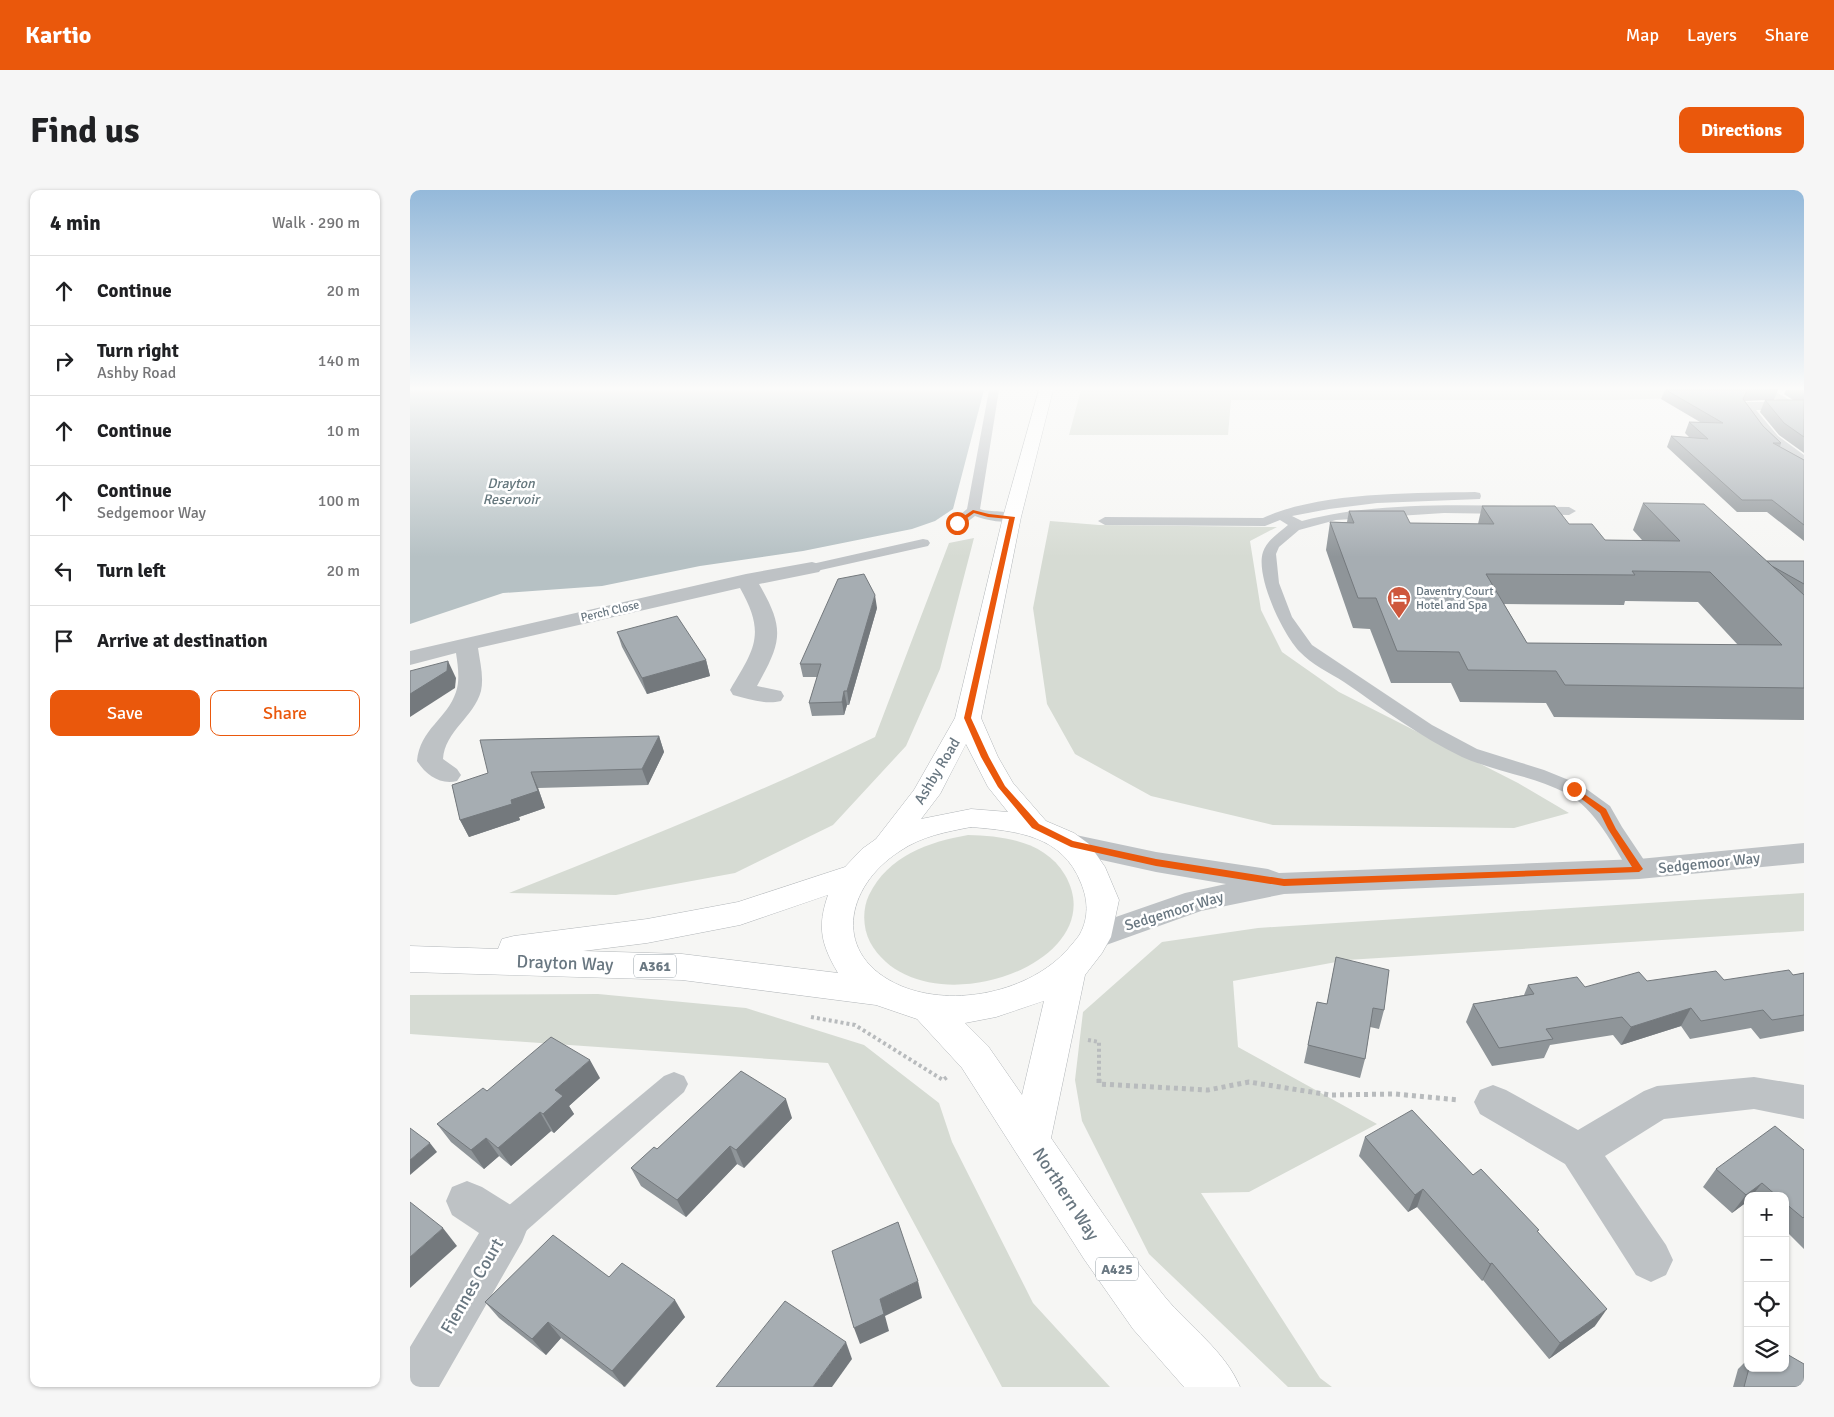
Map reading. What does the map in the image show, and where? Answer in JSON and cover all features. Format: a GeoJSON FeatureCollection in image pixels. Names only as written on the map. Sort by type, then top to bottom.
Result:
{"type":"FeatureCollection","features":[{"type":"Feature","properties":{"kind":"main road","name":"Ashby Road"},"geometry":{"type":"LineString","coordinates":[[885,846],[926,794],[968,718],[1012,517],[1031,446]]}},
{"type":"Feature","properties":{"kind":"main road","name":"Ashby Road"},"geometry":{"type":"LineString","coordinates":[[968,718],[985,757],[1002,787],[1036,826]]}},
{"type":"Feature","properties":{"kind":"main road","name":"A361"},"geometry":{"type":"LineString","coordinates":[[971,818],[1010,820],[1036,826],[1071,844],[1094,870],[1103,902],[1095,937],[1069,970],[1030,994],[988,1006],[980,1008],[928,1008],[903,1002],[880,992],[851,968],[836,938],[838,906],[853,875],[872,855],[908,834],[933,825],[971,818]]}},
{"type":"Feature","properties":{"kind":"main road","name":"Drayton Way"},"geometry":{"type":"LineString","coordinates":[[419,959],[666,928],[740,913],[853,875]]}},
{"type":"Feature","properties":{"kind":"main road","name":"Drayton Way"},"geometry":{"type":"LineString","coordinates":[[419,959],[682,967],[880,992]]}},
{"type":"Feature","properties":{"kind":"main road","name":"Northern Way"},"geometry":{"type":"LineString","coordinates":[[1031,1140],[1069,970]]}},
{"type":"Feature","properties":{"kind":"main road","name":"Northern Way"},"geometry":{"type":"LineString","coordinates":[[928,1008],[975,1057],[1099,1244],[1149,1313],[1216,1387]]}},
{"type":"Feature","properties":{"kind":"street"},"geometry":{"type":"LineString","coordinates":[[1778,446],[1802,459]]}},
{"type":"Feature","properties":{"kind":"street","name":"Perch Close"},"geometry":{"type":"LineString","coordinates":[[410,658],[746,580],[812,568]]}},
{"type":"Feature","properties":{"kind":"street"},"geometry":{"type":"LineString","coordinates":[[746,580],[763,611],[767,635],[762,654],[742,690],[772,696]]}},
{"type":"Feature","properties":{"kind":"street"},"geometry":{"type":"LineString","coordinates":[[447,775],[430,761],[429,750],[440,732],[462,705],[469,692],[470,672],[466,644]]}},
{"type":"Feature","properties":{"kind":"street","name":"Sedgemoor Way"},"geometry":{"type":"LineString","coordinates":[[1071,844],[1156,862],[1284,883]]}},
{"type":"Feature","properties":{"kind":"street","name":"Sedgemoor Way"},"geometry":{"type":"LineString","coordinates":[[1095,937],[1196,901],[1284,883],[1639,869],[1804,853]]}},
{"type":"Feature","properties":{"kind":"street"},"geometry":{"type":"LineString","coordinates":[[1579,1151],[1657,1103],[1754,1093],[1804,1102]]}},
{"type":"Feature","properties":{"kind":"street"},"geometry":{"type":"LineString","coordinates":[[1493,1102],[1579,1151],[1652,1260]]}},
{"type":"Feature","properties":{"kind":"street","name":"Fiennes Court"},"geometry":{"type":"LineString","coordinates":[[413,1387],[507,1227],[467,1201]]}},
{"type":"Feature","properties":{"kind":"lane"},"geometry":{"type":"LineString","coordinates":[[957,523],[973,511],[984,446]]}},
{"type":"Feature","properties":{"kind":"lane"},"geometry":{"type":"LineString","coordinates":[[1105,521],[1265,522],[1280,515],[1350,501],[1384,498],[1475,496]]}},
{"type":"Feature","properties":{"kind":"lane"},"geometry":{"type":"LineString","coordinates":[[1569,511],[1444,509],[1336,516],[1294,528],[1273,545],[1269,554],[1272,583],[1284,617],[1306,649],[1425,729],[1470,753],[1537,774],[1574,789],[1603,811],[1612,829],[1639,869]]}},
{"type":"Feature","properties":{"kind":"lane"},"geometry":{"type":"LineString","coordinates":[[973,511],[988,516],[1012,517]]}},
{"type":"Feature","properties":{"kind":"lane"},"geometry":{"type":"LineString","coordinates":[[1280,515],[1301,526]]}},
{"type":"Feature","properties":{"kind":"lane"},"geometry":{"type":"LineString","coordinates":[[812,568],[923,544]]}},
{"type":"Feature","properties":{"kind":"lane"},"geometry":{"type":"LineString","coordinates":[[507,1227],[674,1084]]}},
{"type":"Feature","properties":{"kind":"path"},"geometry":{"type":"LineString","coordinates":[[808,1016],[855,1025],[943,1080],[975,1057]]}},
{"type":"Feature","properties":{"kind":"path"},"geometry":{"type":"LineString","coordinates":[[1053,1035],[1099,1042],[1099,1084],[1208,1090],[1249,1082],[1330,1095],[1395,1094],[1493,1102]]}},
{"type":"Feature","properties":{"kind":"shaded area"},"geometry":{"type":"Polygon","coordinates":[[[1050,521],[1099,525],[1277,527],[1250,541],[1261,610],[1282,652],[1339,692],[1518,783],[1569,813],[1514,828],[1273,825],[1151,796],[1075,754],[1047,704],[1033,608],[1050,521]]]}},
{"type":"Feature","properties":{"kind":"shaded area"},"geometry":{"type":"Polygon","coordinates":[[[974,538],[940,669],[906,746],[833,825],[735,873],[616,895],[509,893],[739,799],[875,737],[949,543],[974,538]]]}},
{"type":"Feature","properties":{"kind":"shaded area"},"geometry":{"type":"Polygon","coordinates":[[[968,835],[996,837],[1022,843],[1035,848],[1057,864],[1065,875],[1074,907],[1063,936],[1039,959],[1005,976],[967,984],[928,982],[895,969],[870,942],[868,937],[864,913],[869,895],[887,870],[911,853],[938,842],[968,835]]]}},
{"type":"Feature","properties":{"kind":"shaded area"},"geometry":{"type":"Polygon","coordinates":[[[1804,893],[1804,931],[1347,960],[1233,981],[1238,1047],[1377,1124],[1249,1192],[1201,1193],[1320,1378],[1332,1387],[1288,1387],[1149,1254],[1082,1121],[1075,1080],[1083,1012],[1162,942],[1258,928],[1804,893]]]}},
{"type":"Feature","properties":{"kind":"shaded area"},"geometry":{"type":"Polygon","coordinates":[[[598,994],[746,1008],[864,1045],[939,1103],[952,1142],[1033,1303],[1110,1387],[1002,1387],[828,1063],[410,1034],[410,995],[598,994]]]}},
{"type":"Feature","properties":{"kind":"water","name":"Drayton Reservoir"},"geometry":{"type":"Polygon","coordinates":[[[410,446],[969,446],[953,509],[935,521],[912,529],[803,551],[700,566],[602,586],[503,593],[410,624],[410,446]]]}},
{"type":"Feature","properties":{"kind":"building"},"geometry":{"type":"Polygon","coordinates":[[[1682,446],[1778,446],[1804,460],[1804,525],[1772,500],[1742,500],[1682,446]]]}},
{"type":"Feature","properties":{"kind":"building"},"geometry":{"type":"Polygon","coordinates":[[[1643,503],[1704,504],[1804,595],[1804,688],[1565,685],[1556,671],[1468,670],[1459,652],[1397,651],[1376,598],[1358,598],[1330,522],[1354,523],[1349,511],[1404,511],[1410,523],[1494,524],[1482,506],[1555,506],[1569,524],[1592,524],[1605,540],[1680,541],[1643,503]],[[1632,571],[1635,575],[1486,574],[1527,643],[1782,645],[1710,572],[1632,571]]]}},
{"type":"Feature","properties":{"kind":"building"},"geometry":{"type":"Polygon","coordinates":[[[1767,561],[1804,561],[1804,584],[1772,566],[1767,561]]]}},
{"type":"Feature","properties":{"kind":"building"},"geometry":{"type":"Polygon","coordinates":[[[864,574],[875,595],[847,691],[844,691],[842,702],[809,703],[821,664],[800,664],[838,579],[864,574]]]}},
{"type":"Feature","properties":{"kind":"building"},"geometry":{"type":"Polygon","coordinates":[[[677,616],[706,660],[642,678],[617,632],[677,616]]]}},
{"type":"Feature","properties":{"kind":"building"},"geometry":{"type":"Polygon","coordinates":[[[448,661],[447,671],[410,694],[410,671],[448,661]]]}},
{"type":"Feature","properties":{"kind":"building"},"geometry":{"type":"Polygon","coordinates":[[[659,736],[642,769],[531,772],[538,791],[511,800],[512,804],[460,820],[452,785],[488,773],[480,740],[659,736]]]}},
{"type":"Feature","properties":{"kind":"building"},"geometry":{"type":"Polygon","coordinates":[[[1336,957],[1389,970],[1384,1010],[1373,1008],[1365,1059],[1308,1045],[1317,1002],[1327,1004],[1336,957]]]}},
{"type":"Feature","properties":{"kind":"building"},"geometry":{"type":"Polygon","coordinates":[[[1789,970],[1793,975],[1804,973],[1804,1015],[1772,1020],[1763,1010],[1701,1021],[1691,1008],[1631,1027],[1622,1017],[1546,1029],[1553,1039],[1499,1048],[1473,1004],[1534,994],[1528,985],[1577,977],[1585,987],[1639,972],[1647,981],[1716,971],[1724,980],[1789,970]]]}},
{"type":"Feature","properties":{"kind":"building"},"geometry":{"type":"Polygon","coordinates":[[[551,1037],[590,1060],[555,1090],[563,1096],[543,1114],[540,1112],[498,1148],[486,1138],[471,1150],[437,1124],[483,1088],[487,1091],[551,1037]]]}},
{"type":"Feature","properties":{"kind":"building"},"geometry":{"type":"Polygon","coordinates":[[[741,1071],[786,1099],[736,1150],[730,1146],[677,1200],[631,1168],[654,1147],[657,1149],[741,1071]]]}},
{"type":"Feature","properties":{"kind":"building"},"geometry":{"type":"Polygon","coordinates":[[[1412,1110],[1473,1175],[1481,1169],[1539,1230],[1537,1231],[1607,1309],[1560,1343],[1492,1263],[1490,1264],[1423,1189],[1415,1195],[1365,1137],[1412,1110]]]}},
{"type":"Feature","properties":{"kind":"building"},"geometry":{"type":"Polygon","coordinates":[[[1775,1126],[1804,1150],[1804,1217],[1789,1206],[1789,1192],[1772,1192],[1762,1183],[1750,1192],[1744,1193],[1716,1169],[1775,1126]]]}},
{"type":"Feature","properties":{"kind":"building"},"geometry":{"type":"Polygon","coordinates":[[[410,1128],[430,1143],[410,1160],[410,1128]]]}},
{"type":"Feature","properties":{"kind":"building"},"geometry":{"type":"Polygon","coordinates":[[[410,1202],[443,1228],[410,1257],[410,1202]]]}},
{"type":"Feature","properties":{"kind":"building"},"geometry":{"type":"Polygon","coordinates":[[[898,1222],[918,1281],[880,1299],[884,1314],[854,1328],[832,1251],[898,1222]]]}},
{"type":"Feature","properties":{"kind":"building"},"geometry":{"type":"Polygon","coordinates":[[[553,1235],[609,1277],[622,1263],[675,1300],[612,1371],[548,1322],[532,1339],[485,1302],[553,1235]]]}},
{"type":"Feature","properties":{"kind":"building"},"geometry":{"type":"Polygon","coordinates":[[[785,1301],[846,1342],[813,1387],[716,1387],[785,1301]]]}},
{"type":"Feature","properties":{"kind":"building"},"geometry":{"type":"Polygon","coordinates":[[[1789,1355],[1804,1364],[1804,1387],[1744,1387],[1748,1372],[1789,1372],[1789,1355]]]}},
{"type":"Feature","properties":{"kind":"place","name":"Daventry Court Hotel and Spa"},"geometry":{"type":"Point","coordinates":[1399,619]}},
{"type":"Feature","properties":{"kind":"route"},"geometry":{"type":"LineString","coordinates":[[957,523],[973,511],[988,516],[1012,517],[968,718],[985,757],[1002,787],[1036,826],[1071,844],[1156,862],[1284,883],[1639,869],[1612,829],[1603,811],[1574,789]]}}]}
